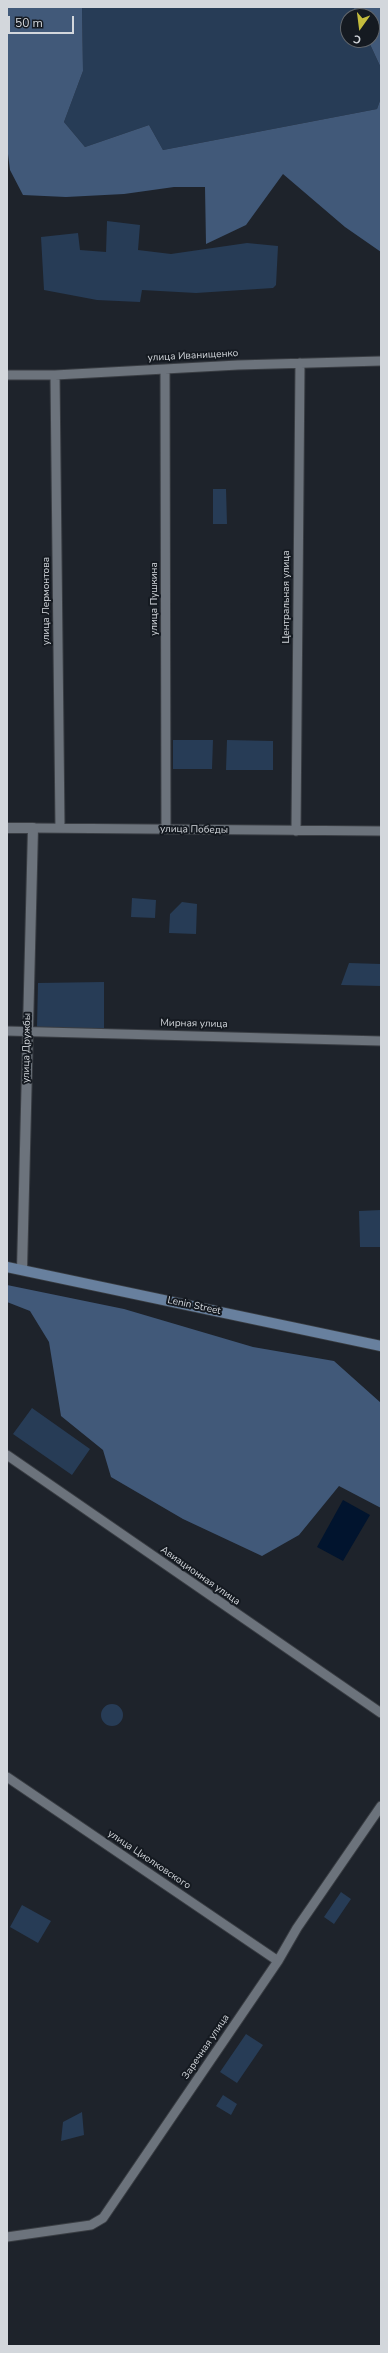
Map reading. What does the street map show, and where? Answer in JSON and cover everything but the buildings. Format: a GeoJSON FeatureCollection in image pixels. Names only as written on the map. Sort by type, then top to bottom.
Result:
{"type":"FeatureCollection","features":[{"type":"Feature","properties":{"kind":"main road","name":"Lenin Street"},"geometry":{"type":"LineString","coordinates":[[7,1267],[381,1346]]}},
{"type":"Feature","properties":{"kind":"street","name":"улица Иванищенко"},"geometry":{"type":"LineString","coordinates":[[7,375],[55,375],[300,363],[381,361]]}},
{"type":"Feature","properties":{"kind":"street","name":"Центральная улица"},"geometry":{"type":"LineString","coordinates":[[296,831],[300,363]]}},
{"type":"Feature","properties":{"kind":"street","name":"улица Пушкина"},"geometry":{"type":"LineString","coordinates":[[165,369],[166,829]]}},
{"type":"Feature","properties":{"kind":"street","name":"улица Лермонтова"},"geometry":{"type":"LineString","coordinates":[[55,375],[60,827]]}},
{"type":"Feature","properties":{"kind":"street","name":"улица Победы"},"geometry":{"type":"LineString","coordinates":[[7,828],[60,827],[381,831]]}},
{"type":"Feature","properties":{"kind":"street","name":"улица Дружбы"},"geometry":{"type":"LineString","coordinates":[[22,1269],[33,828]]}},
{"type":"Feature","properties":{"kind":"street","name":"Мирная улица"},"geometry":{"type":"LineString","coordinates":[[7,1031],[381,1041]]}},
{"type":"Feature","properties":{"kind":"street","name":"Авиационная улица"},"geometry":{"type":"LineString","coordinates":[[7,1455],[381,1713]]}},
{"type":"Feature","properties":{"kind":"street","name":"улица Циолковского"},"geometry":{"type":"LineString","coordinates":[[7,1777],[278,1961]]}},
{"type":"Feature","properties":{"kind":"street","name":"Заречная улица"},"geometry":{"type":"LineString","coordinates":[[7,2237],[91,2224],[103,2218],[278,1961],[296,1928],[381,1806]]}},
{"type":"Feature","properties":{"kind":"shaded area"},"geometry":{"type":"Polygon","coordinates":[[[7,7],[82,7],[83,71],[64,122],[85,147],[149,125],[163,150],[377,109],[381,98],[381,252],[345,227],[283,174],[246,225],[206,244],[205,187],[174,187],[124,194],[66,197],[23,195],[10,170],[7,146],[7,7]]]}},
{"type":"Feature","properties":{"kind":"shaded area"},"geometry":{"type":"Polygon","coordinates":[[[82,7],[353,7],[340,8],[340,48],[372,48],[381,68],[381,98],[377,109],[163,150],[149,125],[85,147],[64,122],[83,71],[82,7]]]}},
{"type":"Feature","properties":{"kind":"shaded area"},"geometry":{"type":"Polygon","coordinates":[[[381,7],[381,68],[372,48],[380,48],[380,8],[353,8],[381,7]]]}},
{"type":"Feature","properties":{"kind":"shaded area"},"geometry":{"type":"Polygon","coordinates":[[[107,221],[140,225],[138,250],[171,254],[247,243],[278,246],[276,285],[273,288],[196,293],[142,290],[140,302],[97,300],[44,290],[41,237],[78,233],[80,250],[106,252],[107,221]]]}},
{"type":"Feature","properties":{"kind":"shaded area"},"geometry":{"type":"Polygon","coordinates":[[[213,489],[226,489],[227,524],[213,524],[213,489]]]}},
{"type":"Feature","properties":{"kind":"shaded area"},"geometry":{"type":"Polygon","coordinates":[[[173,740],[213,740],[212,769],[173,769],[173,740]]]}},
{"type":"Feature","properties":{"kind":"shaded area"},"geometry":{"type":"Polygon","coordinates":[[[227,740],[273,741],[273,770],[226,770],[227,740]]]}},
{"type":"Feature","properties":{"kind":"shaded area"},"geometry":{"type":"Polygon","coordinates":[[[132,898],[156,900],[155,918],[131,917],[132,898]]]}},
{"type":"Feature","properties":{"kind":"shaded area"},"geometry":{"type":"Polygon","coordinates":[[[182,902],[197,904],[196,934],[169,933],[170,914],[182,902]]]}},
{"type":"Feature","properties":{"kind":"shaded area"},"geometry":{"type":"Polygon","coordinates":[[[349,963],[381,964],[381,986],[341,985],[349,963]]]}},
{"type":"Feature","properties":{"kind":"shaded area"},"geometry":{"type":"Polygon","coordinates":[[[104,982],[104,1030],[37,1027],[38,983],[104,982]]]}},
{"type":"Feature","properties":{"kind":"shaded area"},"geometry":{"type":"Polygon","coordinates":[[[381,1210],[381,1247],[360,1247],[359,1211],[381,1210]]]}},
{"type":"Feature","properties":{"kind":"shaded area"},"geometry":{"type":"Polygon","coordinates":[[[7,1285],[124,1309],[253,1347],[334,1361],[381,1403],[381,1508],[339,1486],[299,1535],[262,1556],[183,1519],[111,1477],[103,1450],[61,1416],[49,1342],[30,1311],[7,1302],[7,1285]]]}},
{"type":"Feature","properties":{"kind":"shaded area"},"geometry":{"type":"Polygon","coordinates":[[[32,1408],[90,1449],[72,1475],[13,1434],[32,1408]]]}},
{"type":"Feature","properties":{"kind":"shaded area"},"geometry":{"type":"Polygon","coordinates":[[[343,1500],[370,1515],[343,1561],[317,1547],[343,1500]]]}},
{"type":"Feature","properties":{"kind":"shaded area"},"geometry":{"type":"Polygon","coordinates":[[[112,1704],[120,1707],[123,1715],[120,1723],[112,1726],[104,1723],[101,1715],[104,1707],[112,1704]]]}},
{"type":"Feature","properties":{"kind":"shaded area"},"geometry":{"type":"Polygon","coordinates":[[[341,1892],[351,1899],[334,1924],[324,1917],[341,1892]]]}},
{"type":"Feature","properties":{"kind":"shaded area"},"geometry":{"type":"Polygon","coordinates":[[[22,1905],[51,1921],[38,1943],[10,1927],[22,1905]]]}},
{"type":"Feature","properties":{"kind":"shaded area"},"geometry":{"type":"Polygon","coordinates":[[[246,2034],[263,2045],[237,2083],[220,2072],[246,2034]]]}},
{"type":"Feature","properties":{"kind":"shaded area"},"geometry":{"type":"Polygon","coordinates":[[[223,2095],[237,2104],[231,2115],[216,2106],[223,2095]]]}},
{"type":"Feature","properties":{"kind":"shaded area"},"geometry":{"type":"Polygon","coordinates":[[[82,2112],[84,2135],[61,2141],[63,2122],[82,2112]]]}}]}
